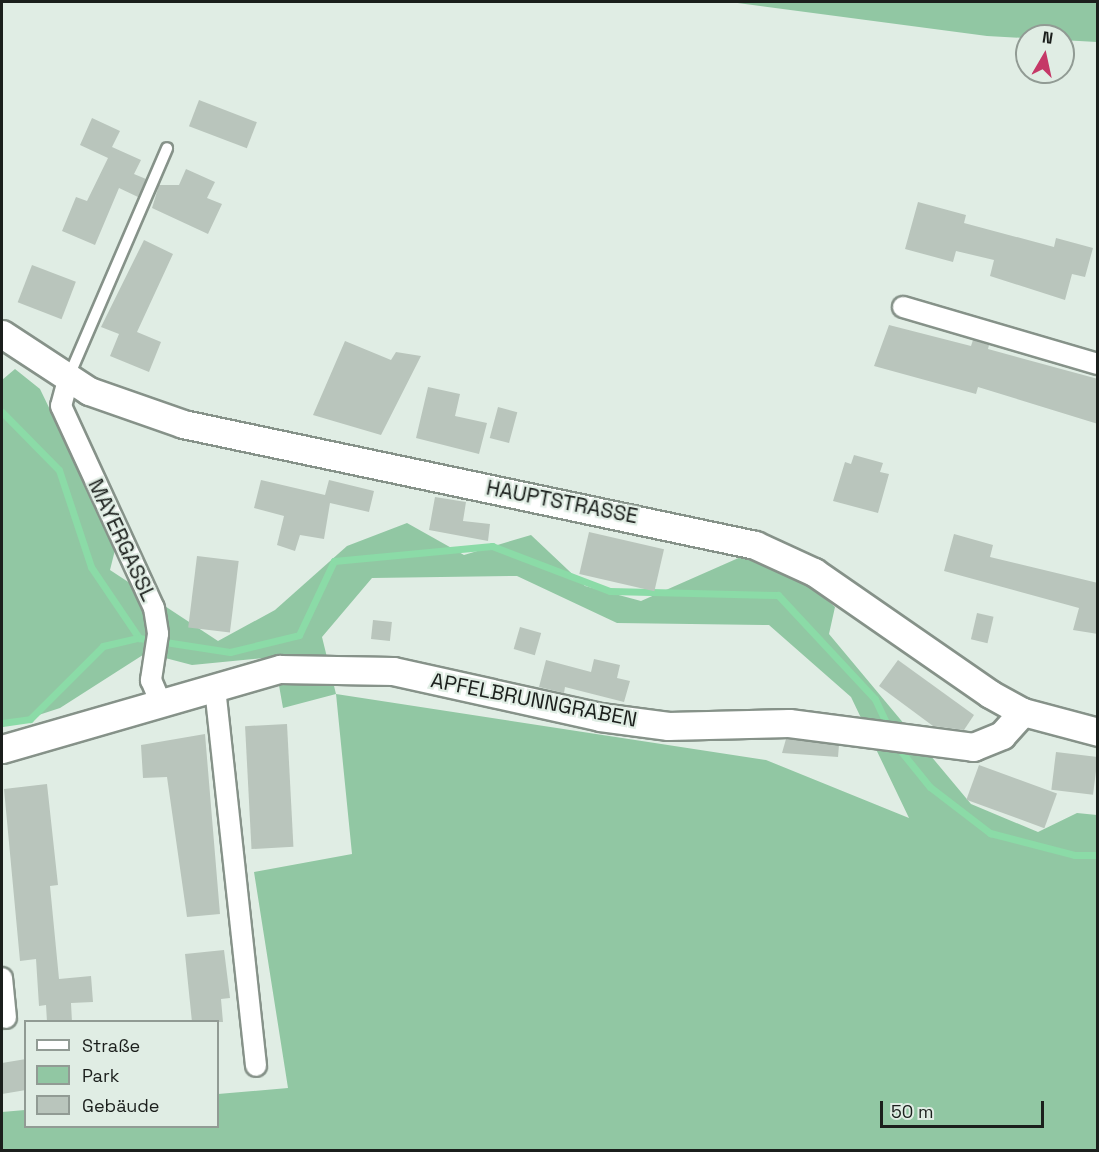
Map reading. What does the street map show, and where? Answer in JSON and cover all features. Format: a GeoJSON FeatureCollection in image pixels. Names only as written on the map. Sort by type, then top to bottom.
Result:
{"type":"FeatureCollection","features":[{"type":"Feature","properties":{"kind":"main road","name":"HAUPTSTRASSE"},"geometry":{"type":"LineString","coordinates":[[2,334],[68,380],[145,413],[220,433],[667,522],[755,545],[814,572],[959,675],[1023,712],[1098,732]]}},
{"type":"Feature","properties":{"kind":"main road","name":"APFELBRUNNGRABEN"},"geometry":{"type":"LineString","coordinates":[[2,749],[280,669],[393,671],[600,717],[668,726],[789,723],[973,747],[1002,735],[1023,712]]}},
{"type":"Feature","properties":{"kind":"street"},"geometry":{"type":"LineString","coordinates":[[903,307],[1098,364]]}},
{"type":"Feature","properties":{"kind":"street","name":"MAYERGASSL"},"geometry":{"type":"LineString","coordinates":[[68,380],[61,406],[154,608],[158,634],[153,671],[161,703]]}},
{"type":"Feature","properties":{"kind":"street"},"geometry":{"type":"LineString","coordinates":[[215,688],[256,1066]]}},
{"type":"Feature","properties":{"kind":"street"},"geometry":{"type":"LineString","coordinates":[[2,978],[6,1018]]}},
{"type":"Feature","properties":{"kind":"lane"},"geometry":{"type":"LineString","coordinates":[[68,380],[167,148]]}},
{"type":"Feature","properties":{"kind":"green space"},"geometry":{"type":"Polygon","coordinates":[[[730,2],[1097,2],[1097,42],[1075,41],[1075,24],[1015,24],[1015,38],[987,36],[730,2]]]}},
{"type":"Feature","properties":{"kind":"green space"},"geometry":{"type":"Polygon","coordinates":[[[15,369],[40,389],[116,546],[110,570],[218,641],[275,610],[347,546],[407,523],[464,555],[531,535],[585,586],[641,601],[743,556],[799,575],[835,607],[829,634],[971,804],[1038,832],[1077,813],[1097,815],[1097,1150],[2,1150],[2,1112],[24,1110],[24,1128],[219,1128],[219,1094],[288,1088],[254,872],[352,854],[336,694],[283,708],[274,657],[192,665],[146,653],[60,708],[2,727],[2,380],[15,369]],[[517,576],[372,578],[322,637],[336,694],[766,760],[909,818],[851,697],[769,625],[617,623],[517,576]]]}},
{"type":"Feature","properties":{"kind":"building"},"geometry":{"type":"Polygon","coordinates":[[[199,100],[257,122],[247,148],[189,126],[199,100]]]}},
{"type":"Feature","properties":{"kind":"building"},"geometry":{"type":"Polygon","coordinates":[[[92,118],[120,131],[112,147],[141,160],[134,174],[146,179],[138,197],[119,188],[95,245],[62,231],[76,197],[87,201],[108,158],[80,145],[92,118]]]}},
{"type":"Feature","properties":{"kind":"building"},"geometry":{"type":"Polygon","coordinates":[[[186,169],[215,182],[207,198],[222,204],[208,234],[152,208],[159,185],[179,185],[186,169]]]}},
{"type":"Feature","properties":{"kind":"building"},"geometry":{"type":"Polygon","coordinates":[[[918,202],[966,215],[964,223],[1054,247],[1056,238],[1093,248],[1085,277],[1072,274],[1065,300],[990,276],[994,260],[956,251],[953,262],[905,249],[918,202]]]}},
{"type":"Feature","properties":{"kind":"building"},"geometry":{"type":"Polygon","coordinates":[[[144,240],[173,254],[137,332],[161,342],[149,372],[110,356],[119,334],[101,327],[144,240]]]}},
{"type":"Feature","properties":{"kind":"building"},"geometry":{"type":"Polygon","coordinates":[[[32,265],[76,282],[62,319],[18,302],[32,265]]]}},
{"type":"Feature","properties":{"kind":"building"},"geometry":{"type":"Polygon","coordinates":[[[889,325],[971,346],[973,340],[989,345],[988,349],[1098,379],[1098,424],[978,387],[976,394],[874,366],[889,325]]]}},
{"type":"Feature","properties":{"kind":"building"},"geometry":{"type":"Polygon","coordinates":[[[345,341],[391,360],[396,352],[421,356],[381,435],[313,415],[345,341]]]}},
{"type":"Feature","properties":{"kind":"building"},"geometry":{"type":"Polygon","coordinates":[[[428,387],[460,394],[455,416],[487,423],[479,454],[416,438],[428,387]]]}},
{"type":"Feature","properties":{"kind":"building"},"geometry":{"type":"Polygon","coordinates":[[[498,407],[517,412],[509,443],[490,438],[498,407]]]}},
{"type":"Feature","properties":{"kind":"building"},"geometry":{"type":"Polygon","coordinates":[[[854,455],[883,463],[880,472],[889,474],[878,513],[833,501],[845,462],[851,464],[854,455]]]}},
{"type":"Feature","properties":{"kind":"building"},"geometry":{"type":"Polygon","coordinates":[[[261,480],[325,495],[329,480],[374,491],[369,512],[330,503],[324,539],[300,535],[295,551],[277,545],[284,516],[254,508],[261,480]]]}},
{"type":"Feature","properties":{"kind":"building"},"geometry":{"type":"Polygon","coordinates":[[[435,497],[466,502],[463,521],[490,524],[488,541],[429,530],[435,497]]]}},
{"type":"Feature","properties":{"kind":"building"},"geometry":{"type":"Polygon","coordinates":[[[589,532],[664,549],[654,591],[579,574],[589,532]]]}},
{"type":"Feature","properties":{"kind":"building"},"geometry":{"type":"Polygon","coordinates":[[[954,534],[993,545],[990,557],[1098,583],[1098,634],[1073,630],[1079,608],[944,571],[954,534]]]}},
{"type":"Feature","properties":{"kind":"building"},"geometry":{"type":"Polygon","coordinates":[[[197,556],[239,561],[230,633],[188,627],[197,556]]]}},
{"type":"Feature","properties":{"kind":"building"},"geometry":{"type":"Polygon","coordinates":[[[977,613],[994,617],[987,643],[971,639],[977,613]]]}},
{"type":"Feature","properties":{"kind":"building"},"geometry":{"type":"Polygon","coordinates":[[[373,620],[392,622],[390,641],[371,639],[373,620]]]}},
{"type":"Feature","properties":{"kind":"building"},"geometry":{"type":"Polygon","coordinates":[[[520,627],[541,633],[535,655],[514,649],[520,627]]]}},
{"type":"Feature","properties":{"kind":"building"},"geometry":{"type":"Polygon","coordinates":[[[594,659],[620,665],[617,678],[630,681],[624,702],[565,687],[564,693],[539,687],[546,660],[591,672],[594,659]]]}},
{"type":"Feature","properties":{"kind":"building"},"geometry":{"type":"Polygon","coordinates":[[[898,660],[974,715],[964,730],[933,726],[879,686],[898,660]]]}},
{"type":"Feature","properties":{"kind":"building"},"geometry":{"type":"Polygon","coordinates":[[[287,724],[293,847],[251,849],[245,726],[287,724]]]}},
{"type":"Feature","properties":{"kind":"building"},"geometry":{"type":"Polygon","coordinates":[[[205,734],[220,914],[187,917],[167,777],[143,778],[141,745],[205,734]]]}},
{"type":"Feature","properties":{"kind":"building"},"geometry":{"type":"Polygon","coordinates":[[[786,739],[839,745],[838,757],[782,753],[786,739]]]}},
{"type":"Feature","properties":{"kind":"building"},"geometry":{"type":"Polygon","coordinates":[[[1056,752],[1098,757],[1093,795],[1051,790],[1056,752]]]}},
{"type":"Feature","properties":{"kind":"building"},"geometry":{"type":"Polygon","coordinates":[[[979,765],[1057,793],[1044,828],[966,800],[979,765]]]}},
{"type":"Feature","properties":{"kind":"building"},"geometry":{"type":"Polygon","coordinates":[[[47,784],[58,885],[50,886],[59,979],[91,976],[93,1002],[71,1003],[72,1020],[47,1020],[46,1005],[39,1006],[36,959],[20,961],[4,789],[47,784]]]}},
{"type":"Feature","properties":{"kind":"building"},"geometry":{"type":"Polygon","coordinates":[[[224,950],[230,998],[221,999],[223,1022],[192,1020],[185,954],[224,950]]]}},
{"type":"Feature","properties":{"kind":"building"},"geometry":{"type":"Polygon","coordinates":[[[24,1059],[24,1090],[2,1094],[2,1063],[24,1059]]]}},
{"type":"Feature","properties":{"kind":"waterway"},"geometry":{"type":"LineString","coordinates":[[2,412],[59,470],[91,567],[139,638]]}},
{"type":"Feature","properties":{"kind":"waterway"},"geometry":{"type":"LineString","coordinates":[[2,723],[30,719],[103,646],[139,638],[230,652],[299,635],[334,561],[492,546],[610,591],[778,595],[875,699],[887,725]]}},
{"type":"Feature","properties":{"kind":"waterway"},"geometry":{"type":"LineString","coordinates":[[895,744],[930,787],[990,833],[1075,855],[1098,855]]}}]}
